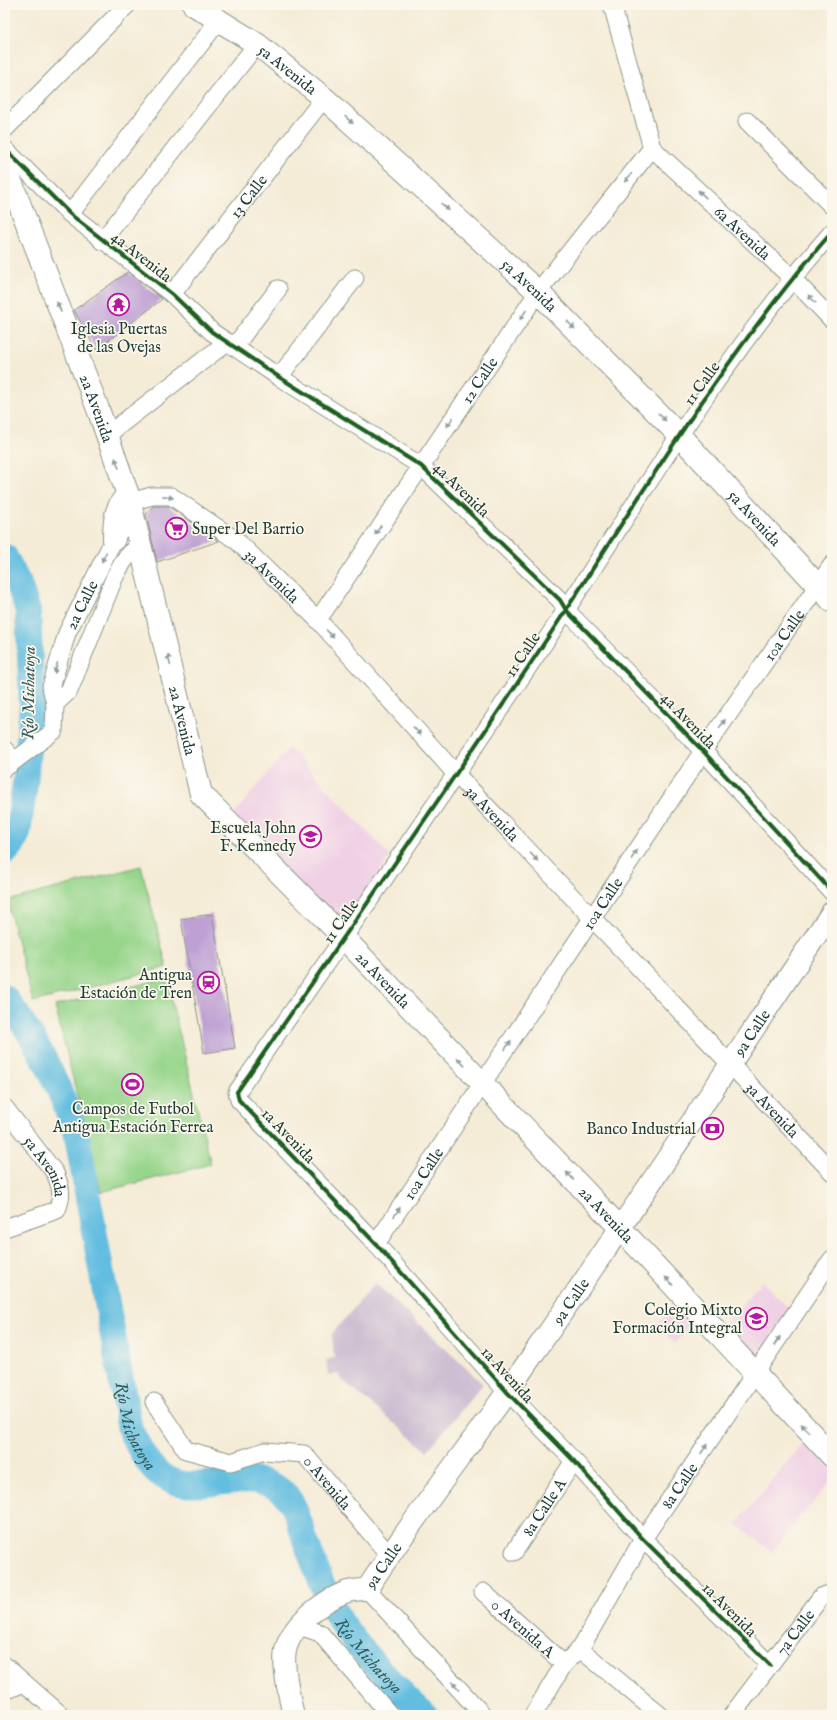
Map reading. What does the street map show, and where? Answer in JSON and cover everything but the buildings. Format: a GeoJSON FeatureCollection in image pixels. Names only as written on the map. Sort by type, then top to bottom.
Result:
{"type":"FeatureCollection","features":[{"type":"Feature","properties":{"kind":"main road","name":"5a Avenida"},"geometry":{"type":"LineString","coordinates":[[194,5],[257,44],[324,98],[538,292],[679,435],[825,593]]}},
{"type":"Feature","properties":{"kind":"main road","name":"2a Avenida"},"geometry":{"type":"LineString","coordinates":[[5,166],[10,197],[107,435],[131,503],[201,794],[343,937],[621,1229],[754,1374],[832,1456]]}},
{"type":"Feature","properties":{"kind":"main road"},"geometry":{"type":"LineString","coordinates":[[114,539],[114,518],[122,500],[131,503]]}},
{"type":"Feature","properties":{"kind":"street"},"geometry":{"type":"LineString","coordinates":[[5,129],[128,5]]}},
{"type":"Feature","properties":{"kind":"street"},"geometry":{"type":"LineString","coordinates":[[612,5],[652,148]]}},
{"type":"Feature","properties":{"kind":"street"},"geometry":{"type":"LineString","coordinates":[[70,214],[219,20]]}},
{"type":"Feature","properties":{"kind":"street"},"geometry":{"type":"LineString","coordinates":[[102,240],[257,44]]}},
{"type":"Feature","properties":{"kind":"street","name":"13 Calle"},"geometry":{"type":"LineString","coordinates":[[172,294],[324,98]]}},
{"type":"Feature","properties":{"kind":"street"},"geometry":{"type":"LineString","coordinates":[[747,121],[832,206]]}},
{"type":"Feature","properties":{"kind":"street","name":"6a Avenida"},"geometry":{"type":"LineString","coordinates":[[652,148],[792,278],[832,320]]}},
{"type":"Feature","properties":{"kind":"street","name":"12 Calle"},"geometry":{"type":"LineString","coordinates":[[318,620],[538,292],[652,148]]}},
{"type":"Feature","properties":{"kind":"street","name":"4a Avenida"},"geometry":{"type":"LineString","coordinates":[[5,149],[70,214],[172,294],[212,332],[279,377],[421,466],[560,600],[566,610],[702,751],[832,892]]}},
{"type":"Feature","properties":{"kind":"street","name":"11 Calle"},"geometry":{"type":"LineString","coordinates":[[237,1092],[456,774],[566,610],[679,435],[792,278],[832,232]]}},
{"type":"Feature","properties":{"kind":"street"},"geometry":{"type":"LineString","coordinates":[[279,377],[355,278]]}},
{"type":"Feature","properties":{"kind":"street"},"geometry":{"type":"LineString","coordinates":[[107,435],[230,345],[278,289]]}},
{"type":"Feature","properties":{"kind":"street","name":"3a Avenida"},"geometry":{"type":"LineString","coordinates":[[131,503],[152,496],[171,496],[237,542],[318,620],[456,774],[729,1065],[832,1172]]}},
{"type":"Feature","properties":{"kind":"street","name":"2a Calle"},"geometry":{"type":"LineString","coordinates":[[11,759],[54,731],[55,704],[51,687],[67,633],[114,539]]}},
{"type":"Feature","properties":{"kind":"street","name":"2a Calle"},"geometry":{"type":"LineString","coordinates":[[55,704],[69,691],[115,576],[125,558],[135,548],[142,546]]}},
{"type":"Feature","properties":{"kind":"street","name":"10a Calle"},"geometry":{"type":"LineString","coordinates":[[376,1244],[702,751],[825,593],[832,565]]}},
{"type":"Feature","properties":{"kind":"street"},"geometry":{"type":"LineString","coordinates":[[88,590],[105,598]]}},
{"type":"Feature","properties":{"kind":"street","name":"9a Calle"},"geometry":{"type":"LineString","coordinates":[[293,1715],[284,1659],[287,1644],[306,1618],[346,1592],[367,1589],[389,1555],[507,1392],[621,1229],[832,912]]}},
{"type":"Feature","properties":{"kind":"street","name":"1a Avenida"},"geometry":{"type":"LineString","coordinates":[[237,1092],[239,1100],[376,1244],[507,1392],[574,1461],[643,1539],[770,1665]]}},
{"type":"Feature","properties":{"kind":"street","name":"5a Avenida"},"geometry":{"type":"LineString","coordinates":[[5,1108],[55,1172],[60,1184],[61,1200],[57,1210],[5,1228]]}},
{"type":"Feature","properties":{"kind":"street","name":"8a Calle"},"geometry":{"type":"LineString","coordinates":[[533,1715],[564,1664],[580,1649],[643,1539],[832,1259]]}},
{"type":"Feature","properties":{"kind":"street","name":"0 Avenida"},"geometry":{"type":"LineString","coordinates":[[154,1402],[186,1450],[231,1462],[265,1451],[304,1454],[389,1555]]}},
{"type":"Feature","properties":{"kind":"street","name":"8a Calle A"},"geometry":{"type":"LineString","coordinates":[[514,1552],[574,1461]]}},
{"type":"Feature","properties":{"kind":"street"},"geometry":{"type":"LineString","coordinates":[[367,1589],[483,1715]]}},
{"type":"Feature","properties":{"kind":"street","name":"0 Avenida A"},"geometry":{"type":"LineString","coordinates":[[483,1592],[564,1664]]}},
{"type":"Feature","properties":{"kind":"street","name":"7a Calle"},"geometry":{"type":"LineString","coordinates":[[732,1715],[821,1597],[832,1593]]}},
{"type":"Feature","properties":{"kind":"street"},"geometry":{"type":"LineString","coordinates":[[306,1618],[320,1632],[390,1715]]}},
{"type":"Feature","properties":{"kind":"street"},"geometry":{"type":"LineString","coordinates":[[580,1649],[660,1715]]}},
{"type":"Feature","properties":{"kind":"street"},"geometry":{"type":"LineString","coordinates":[[5,1666],[61,1715]]}},
{"type":"Feature","properties":{"kind":"street"},"geometry":{"type":"LineString","coordinates":[[5,1691],[24,1683]]}},
{"type":"Feature","properties":{"kind":"shaded area","name":"Escuela John F. Kennedy"},"geometry":{"type":"Polygon","coordinates":[[[289,748],[390,856],[342,930],[231,817],[289,748]]]}},
{"type":"Feature","properties":{"kind":"shaded area","name":"Colegio Mixto Formación Integral"},"geometry":{"type":"Polygon","coordinates":[[[762,1281],[790,1310],[753,1359],[722,1326],[762,1281]]]}},
{"type":"Feature","properties":{"kind":"shaded area"},"geometry":{"type":"Polygon","coordinates":[[[375,1283],[483,1384],[427,1451],[340,1378],[338,1374],[328,1375],[326,1360],[334,1358],[332,1334],[375,1283]]]}},
{"type":"Feature","properties":{"kind":"shaded area"},"geometry":{"type":"Polygon","coordinates":[[[675,1304],[693,1321],[675,1343],[656,1326],[675,1304]]]}},
{"type":"Feature","properties":{"kind":"shaded area"},"geometry":{"type":"Polygon","coordinates":[[[806,1439],[832,1467],[832,1479],[772,1552],[736,1524],[806,1439]]]}},
{"type":"Feature","properties":{"kind":"green space"},"geometry":{"type":"Polygon","coordinates":[[[141,866],[167,967],[33,1002],[7,901],[141,866]]]}},
{"type":"Feature","properties":{"kind":"green space","name":"Campos de Futbol Antigua Estación Ferrea"},"geometry":{"type":"Polygon","coordinates":[[[166,978],[211,1164],[101,1192],[55,1006],[166,978]]]}},
{"type":"Feature","properties":{"kind":"waterway","name":"Río Michatoya"},"geometry":{"type":"LineString","coordinates":[[5,557],[19,584],[28,611],[32,705],[25,784],[18,833],[12,845],[5,853]]}},
{"type":"Feature","properties":{"kind":"waterway","name":"Río Michatoya"},"geometry":{"type":"LineString","coordinates":[[5,998],[28,1030],[47,1064],[63,1099],[77,1136],[130,1430],[143,1455],[153,1468],[168,1479],[184,1484],[201,1485],[253,1480],[269,1484],[284,1493],[295,1509],[322,1584],[342,1623],[375,1665],[425,1715]]}},
{"type":"Feature","properties":{"kind":"cycle path"},"geometry":{"type":"LineString","coordinates":[[5,149],[70,214],[172,294],[212,332],[279,377],[421,466],[560,600],[566,610],[703,751],[832,892]]}},
{"type":"Feature","properties":{"kind":"cycle path"},"geometry":{"type":"LineString","coordinates":[[770,1665],[643,1539],[574,1461],[507,1392],[376,1244],[239,1100],[237,1092],[485,732],[692,416],[759,322],[832,232]]}},
{"type":"Feature","properties":{"kind":"place","name":"Iglesia Puertas de las Ovejas"},"geometry":{"type":"Point","coordinates":[119,304]}},
{"type":"Feature","properties":{"kind":"place","name":"Super Del Barrio"},"geometry":{"type":"Point","coordinates":[176,528]}},
{"type":"Feature","properties":{"kind":"place","name":"Escuela John F. Kennedy"},"geometry":{"type":"Point","coordinates":[311,836]}},
{"type":"Feature","properties":{"kind":"place","name":"Antigua Estación de Tren"},"geometry":{"type":"Point","coordinates":[208,983]}},
{"type":"Feature","properties":{"kind":"place","name":"Campos de Futbol Antigua Estación Ferrea"},"geometry":{"type":"Point","coordinates":[133,1085]}},
{"type":"Feature","properties":{"kind":"place","name":"Banco Industrial"},"geometry":{"type":"Point","coordinates":[712,1128]}},
{"type":"Feature","properties":{"kind":"place","name":"Colegio Mixto Formación Integral"},"geometry":{"type":"Point","coordinates":[757,1318]}}]}
